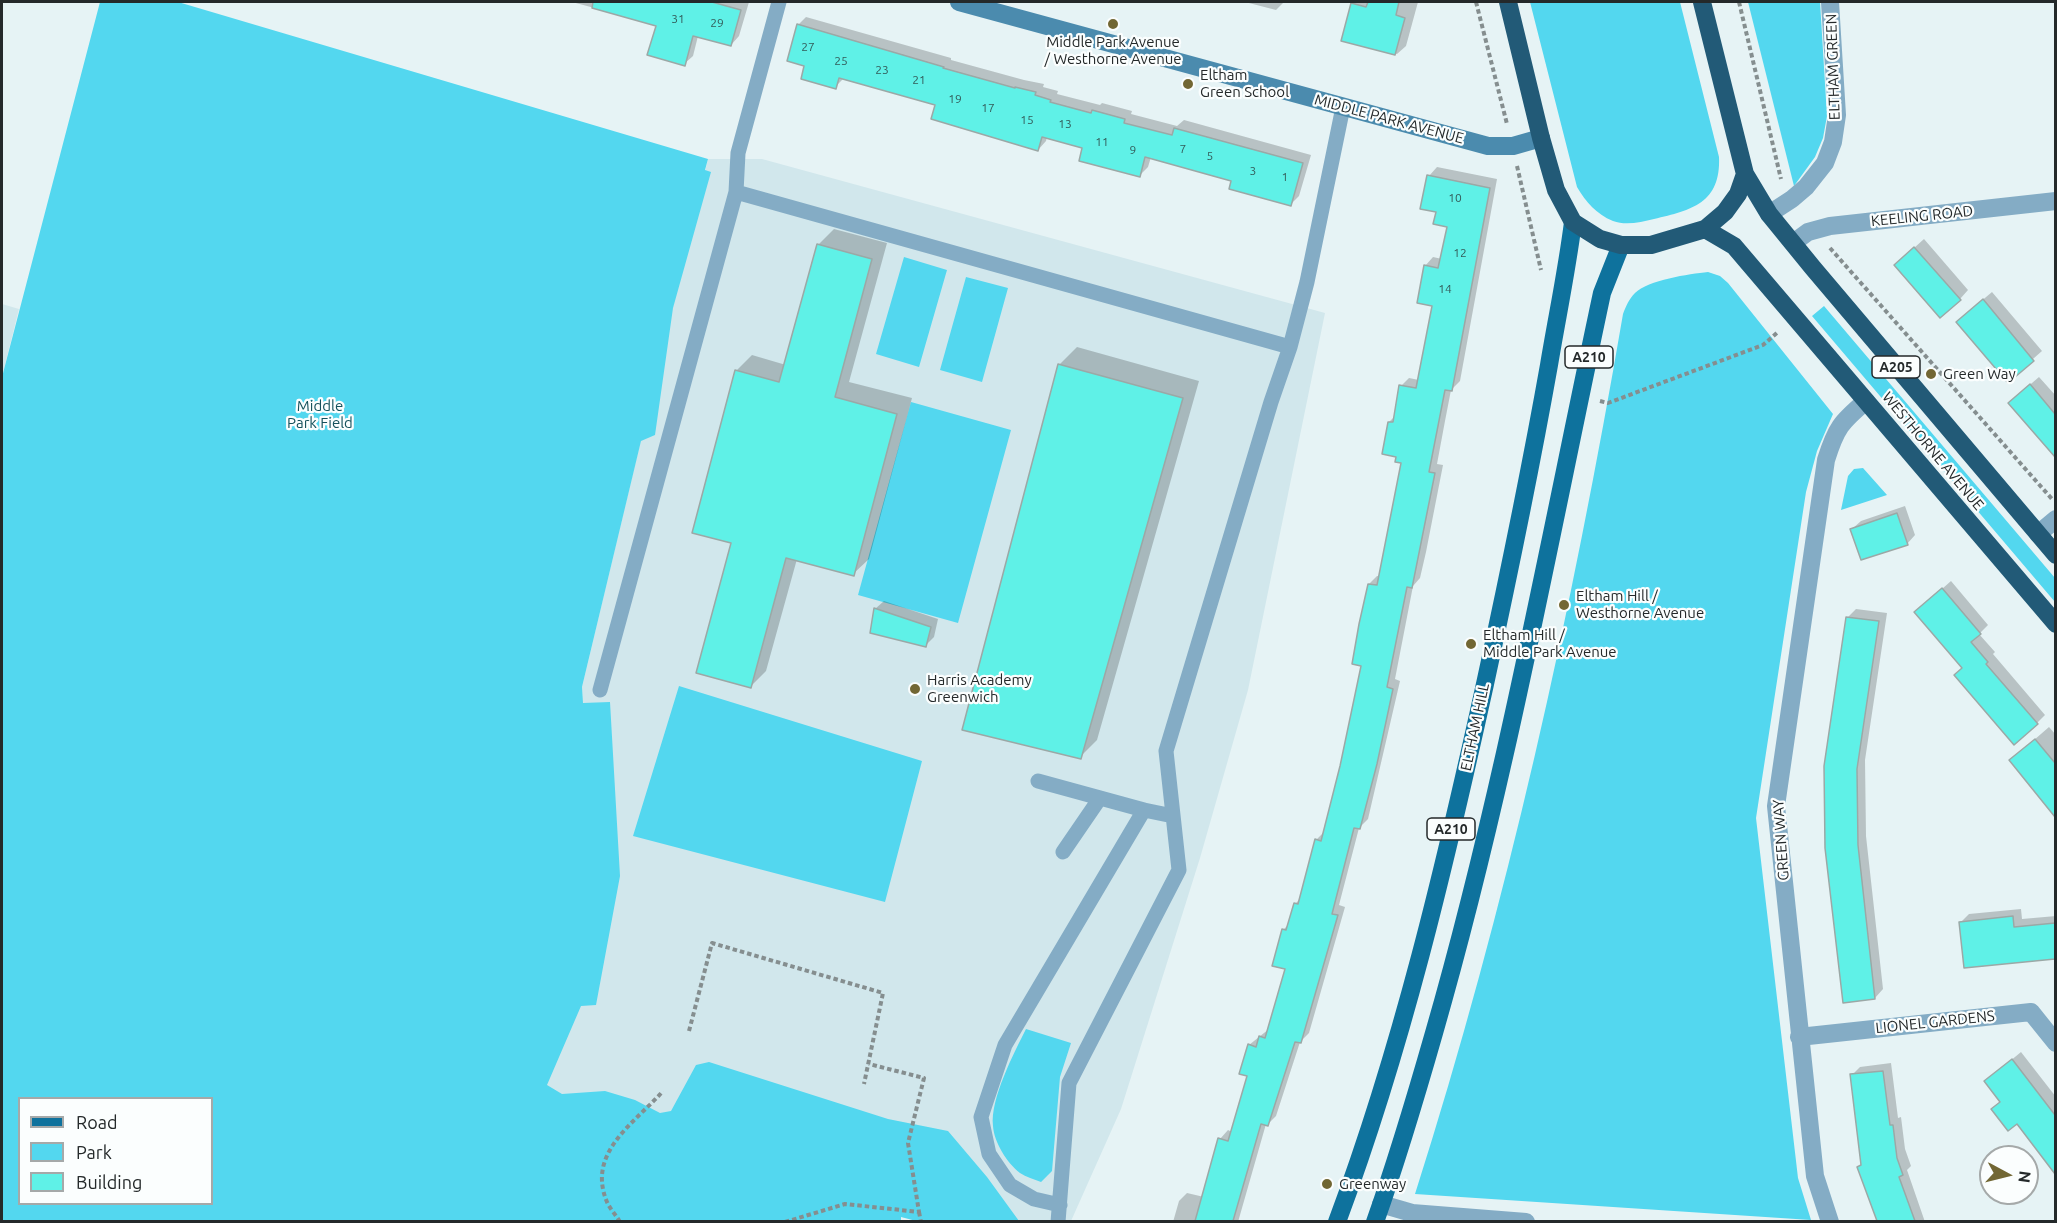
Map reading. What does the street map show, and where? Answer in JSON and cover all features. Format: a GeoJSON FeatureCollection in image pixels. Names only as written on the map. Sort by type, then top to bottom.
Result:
{"type":"FeatureCollection","features":[{"type":"Feature","properties":{"kind":"highway"},"geometry":{"type":"LineString","coordinates":[[1508,2],[1556,190],[1573,222],[1600,239],[1621,246],[1651,245],[1705,229],[1725,212],[1738,194],[1745,174]]}},
{"type":"Feature","properties":{"kind":"highway","name":"A205"},"geometry":{"type":"LineString","coordinates":[[1702,2],[1745,174]]}},
{"type":"Feature","properties":{"kind":"highway","name":"WESTHORNE AVENUE"},"geometry":{"type":"LineString","coordinates":[[1745,174],[1769,214],[2055,555]]}},
{"type":"Feature","properties":{"kind":"highway","name":"WESTHORNE AVENUE"},"geometry":{"type":"LineString","coordinates":[[1705,229],[1734,246],[2055,624]]}},
{"type":"Feature","properties":{"kind":"main road","name":"ELTHAM HILL"},"geometry":{"type":"LineString","coordinates":[[1337,1221],[1399,1029],[1463,781],[1538,429],[1567,269],[1573,222]]}},
{"type":"Feature","properties":{"kind":"main road","name":"A210"},"geometry":{"type":"LineString","coordinates":[[1378,1213],[1422,1076],[1460,944],[1502,772],[1602,293],[1621,246]]}},
{"type":"Feature","properties":{"kind":"street","name":"MIDDLE PARK AVENUE"},"geometry":{"type":"LineString","coordinates":[[959,2],[1488,146],[1513,146],[1541,138]]}},
{"type":"Feature","properties":{"kind":"street","name":"ELTHAM GREEN"},"geometry":{"type":"LineString","coordinates":[[1769,214],[1806,187],[1825,163],[1833,142],[1837,115],[1830,2]]}},
{"type":"Feature","properties":{"kind":"street","name":"KEELING ROAD"},"geometry":{"type":"LineString","coordinates":[[1793,243],[1808,232],[1830,226],[2055,201]]}},
{"type":"Feature","properties":{"kind":"street","name":"GREEN WAY"},"geometry":{"type":"LineString","coordinates":[[1830,1221],[1815,1176],[1776,806],[1826,460],[1834,435],[1842,422],[1866,400]]}},
{"type":"Feature","properties":{"kind":"street"},"geometry":{"type":"LineString","coordinates":[[2038,534],[2055,519]]}},
{"type":"Feature","properties":{"kind":"street","name":"LIONEL GARDENS"},"geometry":{"type":"LineString","coordinates":[[1799,1037],[2031,1012],[2055,1044]]}},
{"type":"Feature","properties":{"kind":"street"},"geometry":{"type":"LineString","coordinates":[[1378,1213],[1412,1213],[1526,1221]]}},
{"type":"Feature","properties":{"kind":"lane"},"geometry":{"type":"LineString","coordinates":[[600,690],[736,192],[738,153],[779,2]]}},
{"type":"Feature","properties":{"kind":"lane"},"geometry":{"type":"LineString","coordinates":[[1058,1221],[1069,1083],[1179,870],[1166,751],[1271,402],[1290,347],[1307,282],[1343,107]]}},
{"type":"Feature","properties":{"kind":"lane"},"geometry":{"type":"LineString","coordinates":[[736,192],[1290,347]]}},
{"type":"Feature","properties":{"kind":"lane"},"geometry":{"type":"LineString","coordinates":[[1038,781],[1173,816]]}},
{"type":"Feature","properties":{"kind":"lane"},"geometry":{"type":"LineString","coordinates":[[1064,852],[1100,798]]}},
{"type":"Feature","properties":{"kind":"lane"},"geometry":{"type":"LineString","coordinates":[[1060,1205],[1034,1199],[1010,1185],[989,1154],[981,1117],[1005,1045],[1144,810]]}},
{"type":"Feature","properties":{"kind":"path"},"geometry":{"type":"LineString","coordinates":[[1476,2],[1505,116]]}},
{"type":"Feature","properties":{"kind":"path"},"geometry":{"type":"LineString","coordinates":[[1739,2],[1780,179],[1785,188]]}},
{"type":"Feature","properties":{"kind":"path"},"geometry":{"type":"LineString","coordinates":[[1518,170],[1542,273]]}},
{"type":"Feature","properties":{"kind":"path"},"geometry":{"type":"LineString","coordinates":[[1832,251],[2055,503]]}},
{"type":"Feature","properties":{"kind":"path"},"geometry":{"type":"LineString","coordinates":[[1608,403],[1763,345],[1777,334]]}},
{"type":"Feature","properties":{"kind":"path"},"geometry":{"type":"LineString","coordinates":[[689,1031],[712,943],[883,993],[864,1084]]}},
{"type":"Feature","properties":{"kind":"path"},"geometry":{"type":"LineString","coordinates":[[869,1064],[924,1078],[908,1143],[921,1221]]}},
{"type":"Feature","properties":{"kind":"path"},"geometry":{"type":"LineString","coordinates":[[620,1221],[608,1202],[602,1179],[607,1154],[624,1129],[663,1091]]}},
{"type":"Feature","properties":{"kind":"path"},"geometry":{"type":"LineString","coordinates":[[785,1221],[845,1204],[919,1212]]}},
{"type":"Feature","properties":{"kind":"shaded area","name":"Harris Academy Greenwich"},"geometry":{"type":"Polygon","coordinates":[[[708,159],[762,159],[1325,313],[1248,690],[1200,858],[1121,1109],[1071,1221],[920,1221],[851,1210],[817,1222],[483,1222],[589,882],[582,687],[708,159]]]}},
{"type":"Feature","properties":{"kind":"shaded area"},"geometry":{"type":"Polygon","coordinates":[[[2,304],[19,309],[2,377],[2,304]]]}},
{"type":"Feature","properties":{"kind":"green space","name":"Middle Park Field"},"geometry":{"type":"Polygon","coordinates":[[[100,2],[178,2],[708,159],[705,170],[711,172],[673,308],[655,435],[641,441],[582,687],[583,703],[610,702],[620,876],[596,1005],[581,1006],[547,1085],[562,1094],[605,1091],[635,1100],[660,1113],[671,1111],[696,1065],[709,1062],[888,1119],[948,1131],[987,1177],[1019,1221],[920,1222],[901,1217],[901,1222],[2,1221],[2,377],[100,2]]]}},
{"type":"Feature","properties":{"kind":"green space"},"geometry":{"type":"Polygon","coordinates":[[[1530,2],[1680,2],[1719,157],[1715,185],[1702,202],[1680,212],[1628,223],[1607,218],[1588,203],[1577,187],[1530,2]]]}},
{"type":"Feature","properties":{"kind":"green space"},"geometry":{"type":"Polygon","coordinates":[[[1748,2],[1820,2],[1827,116],[1823,138],[1815,157],[1794,186],[1748,2]]]}},
{"type":"Feature","properties":{"kind":"green space"},"geometry":{"type":"Polygon","coordinates":[[[904,257],[947,270],[919,367],[876,354],[904,257]]]}},
{"type":"Feature","properties":{"kind":"green space"},"geometry":{"type":"Polygon","coordinates":[[[1708,272],[1720,276],[1728,283],[1833,414],[1817,451],[1806,492],[1756,818],[1798,1178],[1811,1220],[1415,1194],[1479,977],[1534,757],[1582,536],[1623,314],[1631,298],[1641,288],[1669,278],[1708,272]]]}},
{"type":"Feature","properties":{"kind":"green space"},"geometry":{"type":"Polygon","coordinates":[[[966,277],[1008,288],[982,382],[940,370],[966,277]]]}},
{"type":"Feature","properties":{"kind":"green space"},"geometry":{"type":"Polygon","coordinates":[[[1824,306],[2055,578],[2055,602],[1812,316],[1824,306]]]}},
{"type":"Feature","properties":{"kind":"green space"},"geometry":{"type":"Polygon","coordinates":[[[911,402],[1011,430],[958,623],[858,595],[911,402]]]}},
{"type":"Feature","properties":{"kind":"green space"},"geometry":{"type":"Polygon","coordinates":[[[1863,468],[1887,495],[1841,510],[1848,476],[1854,469],[1863,468]]]}},
{"type":"Feature","properties":{"kind":"green space"},"geometry":{"type":"Polygon","coordinates":[[[679,686],[922,761],[885,902],[633,836],[679,686]]]}},
{"type":"Feature","properties":{"kind":"green space"},"geometry":{"type":"Polygon","coordinates":[[[1026,1029],[1071,1043],[1060,1077],[1052,1171],[1041,1182],[1022,1174],[1010,1164],[1002,1152],[993,1126],[995,1103],[999,1090],[1026,1029]]]}},
{"type":"Feature","properties":{"kind":"building"},"geometry":{"type":"Polygon","coordinates":[[[593,2],[712,2],[741,10],[731,46],[693,36],[685,66],[647,55],[656,26],[592,8],[593,2]]]}},
{"type":"Feature","properties":{"kind":"building"},"geometry":{"type":"Polygon","coordinates":[[[1368,2],[1399,2],[1396,15],[1405,18],[1395,55],[1341,41],[1351,3],[1366,7],[1368,2]]]}},
{"type":"Feature","properties":{"kind":"building"},"geometry":{"type":"Polygon","coordinates":[[[797,24],[943,68],[1036,92],[1035,95],[1051,100],[1050,102],[1125,119],[1124,123],[1172,135],[1174,128],[1303,163],[1291,206],[1229,189],[1231,181],[1145,157],[1140,177],[1079,161],[1082,148],[1042,137],[1038,151],[931,119],[935,105],[839,78],[836,89],[801,79],[804,66],[787,61],[797,24]]]}},
{"type":"Feature","properties":{"kind":"building"},"geometry":{"type":"Polygon","coordinates":[[[1427,175],[1490,188],[1452,391],[1445,390],[1429,472],[1435,473],[1412,588],[1407,587],[1387,687],[1393,689],[1377,764],[1360,829],[1354,828],[1332,914],[1338,915],[1301,1043],[1295,1042],[1268,1126],[1261,1124],[1233,1221],[1195,1221],[1218,1138],[1228,1141],[1247,1076],[1239,1074],[1248,1044],[1256,1047],[1259,1036],[1265,1038],[1285,969],[1272,966],[1282,929],[1286,930],[1294,903],[1298,904],[1315,839],[1321,841],[1340,766],[1361,666],[1352,664],[1359,624],[1368,584],[1377,585],[1401,463],[1395,462],[1396,457],[1382,454],[1388,422],[1393,422],[1399,385],[1416,388],[1432,306],[1417,303],[1424,265],[1438,268],[1447,227],[1433,224],[1436,212],[1420,209],[1427,175]]]}},
{"type":"Feature","properties":{"kind":"building"},"geometry":{"type":"Polygon","coordinates":[[[817,244],[872,259],[835,397],[897,414],[854,576],[786,558],[751,688],[696,673],[731,543],[692,533],[735,370],[779,382],[817,244]]]}},
{"type":"Feature","properties":{"kind":"building"},"geometry":{"type":"Polygon","coordinates":[[[1914,247],[1961,300],[1940,318],[1894,265],[1914,247]]]}},
{"type":"Feature","properties":{"kind":"building"},"geometry":{"type":"Polygon","coordinates":[[[1983,299],[2034,361],[2008,383],[1956,322],[1983,299]]]}},
{"type":"Feature","properties":{"kind":"building"},"geometry":{"type":"Polygon","coordinates":[[[1058,364],[1183,398],[1081,759],[962,730],[1058,364]]]}},
{"type":"Feature","properties":{"kind":"building"},"geometry":{"type":"Polygon","coordinates":[[[2030,384],[2055,414],[2055,457],[2008,403],[2030,384]]]}},
{"type":"Feature","properties":{"kind":"building"},"geometry":{"type":"Polygon","coordinates":[[[1897,513],[1908,545],[1861,560],[1850,529],[1897,513]]]}},
{"type":"Feature","properties":{"kind":"building"},"geometry":{"type":"Polygon","coordinates":[[[1942,588],[1981,634],[1971,642],[1988,662],[1986,664],[2038,724],[2014,745],[1954,675],[1962,668],[1914,612],[1942,588]]]}},
{"type":"Feature","properties":{"kind":"building"},"geometry":{"type":"Polygon","coordinates":[[[874,608],[931,627],[926,647],[870,633],[874,608]]]}},
{"type":"Feature","properties":{"kind":"building"},"geometry":{"type":"Polygon","coordinates":[[[1846,617],[1879,621],[1857,769],[1858,845],[1875,999],[1843,1003],[1825,848],[1824,766],[1846,617]]]}},
{"type":"Feature","properties":{"kind":"building"},"geometry":{"type":"Polygon","coordinates":[[[2035,739],[2055,763],[2055,817],[2009,760],[2035,739]]]}},
{"type":"Feature","properties":{"kind":"building"},"geometry":{"type":"Polygon","coordinates":[[[2013,916],[2014,927],[2055,923],[2055,959],[1964,968],[1959,922],[2013,916]]]}},
{"type":"Feature","properties":{"kind":"building"},"geometry":{"type":"Polygon","coordinates":[[[2012,1059],[2055,1115],[2055,1174],[2039,1153],[2039,1145],[2033,1145],[2017,1124],[2008,1131],[1991,1109],[2000,1102],[1984,1081],[2012,1059]]]}},
{"type":"Feature","properties":{"kind":"building"},"geometry":{"type":"Polygon","coordinates":[[[1883,1071],[1890,1125],[1893,1125],[1897,1158],[1903,1175],[1899,1177],[1915,1221],[1877,1221],[1857,1167],[1861,1165],[1850,1074],[1883,1071]]]}},
{"type":"Feature","properties":{"kind":"place","name":"Middle Park Avenue / Westhorne Avenue"},"geometry":{"type":"Point","coordinates":[1113,24]}},
{"type":"Feature","properties":{"kind":"place","name":"Eltham Green School"},"geometry":{"type":"Point","coordinates":[1188,84]}},
{"type":"Feature","properties":{"kind":"place","name":"Green Way"},"geometry":{"type":"Point","coordinates":[1931,374]}},
{"type":"Feature","properties":{"kind":"place","name":"Eltham Hill / Westhorne Avenue"},"geometry":{"type":"Point","coordinates":[1564,605]}},
{"type":"Feature","properties":{"kind":"place","name":"Eltham Hill / Middle Park Avenue"},"geometry":{"type":"Point","coordinates":[1471,644]}},
{"type":"Feature","properties":{"kind":"place","name":"Harris Academy Greenwich"},"geometry":{"type":"Point","coordinates":[915,689]}},
{"type":"Feature","properties":{"kind":"place","name":"Greenway"},"geometry":{"type":"Point","coordinates":[1327,1184]}}]}
